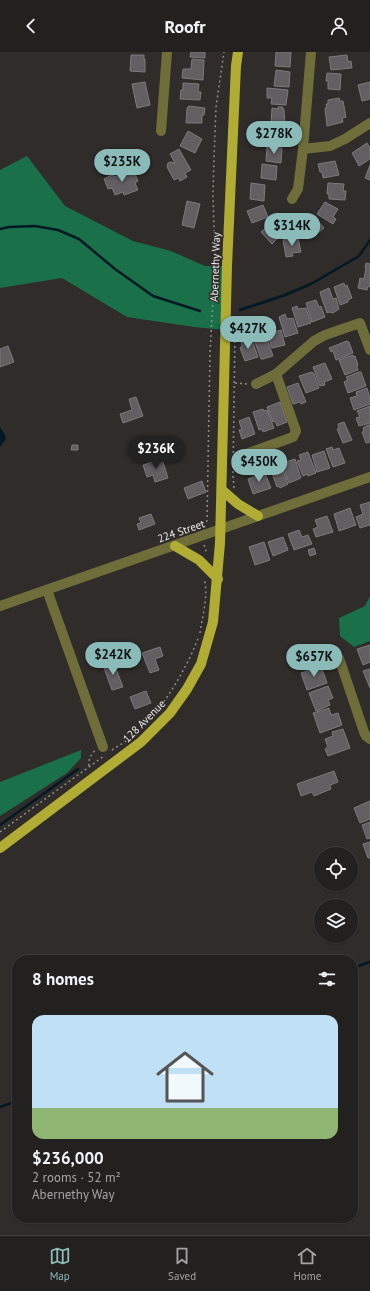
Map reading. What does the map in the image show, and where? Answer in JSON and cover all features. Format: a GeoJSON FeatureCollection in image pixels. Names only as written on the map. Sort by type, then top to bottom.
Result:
{"type":"FeatureCollection","features":[{"type":"Feature","properties":{"kind":"main road","name":"Abernethy Way"},"geometry":{"type":"LineString","coordinates":[[220,530],[228,251],[235,74],[238,52]]}},
{"type":"Feature","properties":{"kind":"main road"},"geometry":{"type":"LineString","coordinates":[[222,490],[238,504],[258,516]]}},
{"type":"Feature","properties":{"kind":"main road","name":"128 Avenue"},"geometry":{"type":"LineString","coordinates":[[0,848],[129,753],[170,713],[187,689],[201,664],[213,622],[218,579],[220,530]]}},
{"type":"Feature","properties":{"kind":"main road"},"geometry":{"type":"LineString","coordinates":[[175,546],[199,560],[218,579]]}},
{"type":"Feature","properties":{"kind":"street"},"geometry":{"type":"LineString","coordinates":[[161,131],[167,52]]}},
{"type":"Feature","properties":{"kind":"street"},"geometry":{"type":"LineString","coordinates":[[292,199],[298,190],[311,52]]}},
{"type":"Feature","properties":{"kind":"street"},"geometry":{"type":"LineString","coordinates":[[303,149],[330,146],[370,123]]}},
{"type":"Feature","properties":{"kind":"street"},"geometry":{"type":"LineString","coordinates":[[256,384],[276,374],[314,340],[360,323],[370,350]]}},
{"type":"Feature","properties":{"kind":"street"},"geometry":{"type":"LineString","coordinates":[[246,454],[293,437],[296,431],[276,374]]}},
{"type":"Feature","properties":{"kind":"street","name":"224 Street"},"geometry":{"type":"LineString","coordinates":[[0,606],[370,477]]}},
{"type":"Feature","properties":{"kind":"street"},"geometry":{"type":"LineString","coordinates":[[46,590],[106,749]]}},
{"type":"Feature","properties":{"kind":"street"},"geometry":{"type":"LineString","coordinates":[[339,658],[364,732],[370,739]]}},
{"type":"Feature","properties":{"kind":"path"},"geometry":{"type":"LineString","coordinates":[[203,526],[203,524],[207,521],[210,353],[215,262],[212,194],[216,107],[224,52]]}},
{"type":"Feature","properties":{"kind":"path"},"geometry":{"type":"LineString","coordinates":[[235,383],[256,384]]}},
{"type":"Feature","properties":{"kind":"path"},"geometry":{"type":"LineString","coordinates":[[203,555],[207,550],[204,547]]}},
{"type":"Feature","properties":{"kind":"path"},"geometry":{"type":"LineString","coordinates":[[153,716],[169,696],[186,668],[200,634],[206,584],[203,575]]}},
{"type":"Feature","properties":{"kind":"path"},"geometry":{"type":"LineString","coordinates":[[90,766],[88,762],[90,756],[132,738]]}},
{"type":"Feature","properties":{"kind":"path"},"geometry":{"type":"LineString","coordinates":[[0,832],[90,766],[106,749]]}},
{"type":"Feature","properties":{"kind":"green space"},"geometry":{"type":"Polygon","coordinates":[[[27,156],[65,206],[133,241],[171,251],[205,266],[227,266],[225,330],[127,317],[62,278],[0,288],[0,170],[27,156]]]}},
{"type":"Feature","properties":{"kind":"green space"},"geometry":{"type":"Polygon","coordinates":[[[370,596],[370,641],[354,647],[340,636],[339,618],[365,606],[370,596]]]}},
{"type":"Feature","properties":{"kind":"green space"},"geometry":{"type":"Polygon","coordinates":[[[81,750],[81,758],[67,773],[0,816],[0,782],[81,750]]]}},
{"type":"Feature","properties":{"kind":"water"},"geometry":{"type":"Polygon","coordinates":[[[0,427],[6,439],[0,447],[0,427]]]}},
{"type":"Feature","properties":{"kind":"building"},"geometry":{"type":"Polygon","coordinates":[[[191,52],[205,52],[205,58],[190,57],[191,52]]]}},
{"type":"Feature","properties":{"kind":"building"},"geometry":{"type":"Polygon","coordinates":[[[276,52],[291,52],[290,67],[275,66],[276,52]]]}},
{"type":"Feature","properties":{"kind":"building"},"geometry":{"type":"Polygon","coordinates":[[[131,55],[144,55],[145,72],[130,71],[131,55]]]}},
{"type":"Feature","properties":{"kind":"building"},"geometry":{"type":"Polygon","coordinates":[[[347,55],[348,62],[351,61],[352,68],[331,70],[329,57],[347,55]]]}},
{"type":"Feature","properties":{"kind":"building"},"geometry":{"type":"Polygon","coordinates":[[[192,59],[204,60],[203,80],[182,78],[183,69],[191,69],[192,59]]]}},
{"type":"Feature","properties":{"kind":"building"},"geometry":{"type":"Polygon","coordinates":[[[276,70],[290,72],[289,87],[274,86],[276,70]]]}},
{"type":"Feature","properties":{"kind":"building"},"geometry":{"type":"Polygon","coordinates":[[[327,73],[341,74],[340,90],[328,89],[328,81],[326,81],[327,73]]]}},
{"type":"Feature","properties":{"kind":"building"},"geometry":{"type":"Polygon","coordinates":[[[145,82],[150,105],[137,108],[132,84],[145,82]]]}},
{"type":"Feature","properties":{"kind":"building"},"geometry":{"type":"Polygon","coordinates":[[[370,82],[370,99],[362,101],[358,85],[370,82]]]}},
{"type":"Feature","properties":{"kind":"building"},"geometry":{"type":"Polygon","coordinates":[[[183,83],[199,84],[198,92],[201,92],[200,100],[180,99],[181,90],[183,90],[183,83]]]}},
{"type":"Feature","properties":{"kind":"building"},"geometry":{"type":"Polygon","coordinates":[[[267,88],[288,90],[286,105],[271,104],[272,98],[267,98],[267,88]]]}},
{"type":"Feature","properties":{"kind":"building"},"geometry":{"type":"Polygon","coordinates":[[[339,98],[340,101],[343,101],[346,117],[342,118],[343,122],[327,126],[326,104],[328,104],[328,100],[339,98]]]}},
{"type":"Feature","properties":{"kind":"building"},"geometry":{"type":"Polygon","coordinates":[[[189,106],[205,108],[204,115],[202,115],[202,123],[186,123],[187,108],[189,106]]]}},
{"type":"Feature","properties":{"kind":"building"},"geometry":{"type":"Polygon","coordinates":[[[278,107],[283,107],[282,109],[284,109],[285,126],[271,124],[272,108],[278,109],[278,107]]]}},
{"type":"Feature","properties":{"kind":"building"},"geometry":{"type":"Polygon","coordinates":[[[267,126],[285,128],[284,139],[282,138],[281,144],[268,142],[269,132],[266,132],[267,126]]]}},
{"type":"Feature","properties":{"kind":"building"},"geometry":{"type":"Polygon","coordinates":[[[188,131],[202,139],[195,153],[180,146],[188,131]]]}},
{"type":"Feature","properties":{"kind":"building"},"geometry":{"type":"Polygon","coordinates":[[[367,143],[370,148],[370,159],[359,166],[352,153],[367,143]]]}},
{"type":"Feature","properties":{"kind":"building"},"geometry":{"type":"Polygon","coordinates":[[[267,147],[282,148],[281,163],[266,161],[267,147]]]}},
{"type":"Feature","properties":{"kind":"building"},"geometry":{"type":"Polygon","coordinates":[[[179,149],[191,170],[185,173],[187,177],[180,181],[178,178],[174,180],[167,167],[168,163],[170,162],[175,163],[170,154],[179,149]]]}},
{"type":"Feature","properties":{"kind":"building"},"geometry":{"type":"Polygon","coordinates":[[[335,161],[339,175],[323,178],[318,164],[335,161]]]}},
{"type":"Feature","properties":{"kind":"building"},"geometry":{"type":"Polygon","coordinates":[[[262,164],[277,166],[276,180],[261,178],[262,164]]]}},
{"type":"Feature","properties":{"kind":"building"},"geometry":{"type":"Polygon","coordinates":[[[370,165],[370,180],[365,178],[370,165]]]}},
{"type":"Feature","properties":{"kind":"building"},"geometry":{"type":"Polygon","coordinates":[[[130,168],[132,175],[135,174],[138,181],[135,183],[138,190],[124,195],[123,192],[115,195],[112,188],[108,189],[104,179],[113,174],[114,177],[125,173],[127,169],[130,168]]]}},
{"type":"Feature","properties":{"kind":"building"},"geometry":{"type":"Polygon","coordinates":[[[251,183],[265,185],[264,201],[250,199],[251,183]]]}},
{"type":"Feature","properties":{"kind":"building"},"geometry":{"type":"Polygon","coordinates":[[[328,183],[344,184],[343,191],[346,191],[345,200],[329,199],[329,194],[327,194],[328,183]]]}},
{"type":"Feature","properties":{"kind":"building"},"geometry":{"type":"Polygon","coordinates":[[[187,201],[200,204],[194,228],[182,225],[187,201]]]}},
{"type":"Feature","properties":{"kind":"building"},"geometry":{"type":"Polygon","coordinates":[[[325,202],[338,209],[333,217],[336,219],[333,224],[317,214],[325,202]]]}},
{"type":"Feature","properties":{"kind":"building"},"geometry":{"type":"Polygon","coordinates":[[[263,205],[268,217],[252,223],[247,211],[263,205]]]}},
{"type":"Feature","properties":{"kind":"building"},"geometry":{"type":"Polygon","coordinates":[[[313,215],[324,228],[314,236],[304,224],[313,215]]]}},
{"type":"Feature","properties":{"kind":"building"},"geometry":{"type":"Polygon","coordinates":[[[271,223],[282,234],[272,244],[261,232],[271,223]]]}},
{"type":"Feature","properties":{"kind":"building"},"geometry":{"type":"Polygon","coordinates":[[[298,238],[301,252],[292,253],[293,256],[286,257],[283,240],[298,238]]]}},
{"type":"Feature","properties":{"kind":"building"},"geometry":{"type":"Polygon","coordinates":[[[366,263],[370,264],[370,287],[368,286],[367,290],[358,288],[360,278],[364,279],[366,263]]]}},
{"type":"Feature","properties":{"kind":"building"},"geometry":{"type":"Polygon","coordinates":[[[344,283],[345,286],[347,285],[352,298],[348,300],[348,302],[340,305],[334,287],[344,283]]]}},
{"type":"Feature","properties":{"kind":"building"},"geometry":{"type":"Polygon","coordinates":[[[329,288],[333,299],[336,298],[339,309],[333,313],[327,313],[320,292],[329,288]]]}},
{"type":"Feature","properties":{"kind":"building"},"geometry":{"type":"Polygon","coordinates":[[[316,300],[319,307],[321,306],[325,317],[312,322],[306,303],[316,300]]]}},
{"type":"Feature","properties":{"kind":"building"},"geometry":{"type":"Polygon","coordinates":[[[297,306],[298,309],[306,308],[311,323],[298,327],[292,308],[297,306]]]}},
{"type":"Feature","properties":{"kind":"building"},"geometry":{"type":"Polygon","coordinates":[[[285,314],[287,319],[293,318],[298,333],[285,337],[279,317],[285,314]]]}},
{"type":"Feature","properties":{"kind":"building"},"geometry":{"type":"Polygon","coordinates":[[[250,319],[252,325],[248,326],[246,321],[250,319]]]}},
{"type":"Feature","properties":{"kind":"building"},"geometry":{"type":"Polygon","coordinates":[[[247,326],[248,331],[245,332],[243,327],[247,326]]]}},
{"type":"Feature","properties":{"kind":"building"},"geometry":{"type":"Polygon","coordinates":[[[281,330],[285,345],[272,348],[267,334],[281,330]]]}},
{"type":"Feature","properties":{"kind":"building"},"geometry":{"type":"Polygon","coordinates":[[[261,331],[262,334],[265,333],[273,356],[263,359],[261,359],[252,334],[261,331]]]}},
{"type":"Feature","properties":{"kind":"building"},"geometry":{"type":"Polygon","coordinates":[[[251,337],[258,357],[245,361],[240,348],[242,346],[241,341],[251,337]]]}},
{"type":"Feature","properties":{"kind":"building"},"geometry":{"type":"Polygon","coordinates":[[[347,341],[349,342],[353,353],[336,360],[333,351],[331,352],[329,348],[347,341]]]}},
{"type":"Feature","properties":{"kind":"building"},"geometry":{"type":"Polygon","coordinates":[[[8,346],[14,362],[0,367],[0,349],[8,346]]]}},
{"type":"Feature","properties":{"kind":"building"},"geometry":{"type":"Polygon","coordinates":[[[353,355],[353,357],[355,356],[358,365],[358,370],[345,375],[339,360],[353,355]]]}},
{"type":"Feature","properties":{"kind":"building"},"geometry":{"type":"Polygon","coordinates":[[[325,363],[332,379],[324,382],[325,385],[320,386],[313,367],[325,363]]]}},
{"type":"Feature","properties":{"kind":"building"},"geometry":{"type":"Polygon","coordinates":[[[312,372],[319,388],[306,393],[299,376],[312,372]]]}},
{"type":"Feature","properties":{"kind":"building"},"geometry":{"type":"Polygon","coordinates":[[[361,372],[366,386],[348,393],[344,382],[348,380],[346,377],[361,372]]]}},
{"type":"Feature","properties":{"kind":"building"},"geometry":{"type":"Polygon","coordinates":[[[298,383],[306,402],[301,404],[300,402],[293,404],[287,387],[298,383]]]}},
{"type":"Feature","properties":{"kind":"building"},"geometry":{"type":"Polygon","coordinates":[[[367,388],[370,404],[354,410],[350,398],[357,396],[356,392],[367,388]]]}},
{"type":"Feature","properties":{"kind":"building"},"geometry":{"type":"Polygon","coordinates":[[[136,397],[143,416],[123,423],[120,414],[132,410],[129,399],[136,397]]]}},
{"type":"Feature","properties":{"kind":"building"},"geometry":{"type":"Polygon","coordinates":[[[280,402],[287,422],[277,426],[275,421],[273,422],[267,407],[280,402]]]}},
{"type":"Feature","properties":{"kind":"building"},"geometry":{"type":"Polygon","coordinates":[[[370,406],[370,423],[359,426],[356,418],[360,417],[357,411],[370,406]]]}},
{"type":"Feature","properties":{"kind":"building"},"geometry":{"type":"Polygon","coordinates":[[[263,409],[264,411],[267,410],[274,428],[263,432],[262,429],[259,430],[253,412],[263,409]]]}},
{"type":"Feature","properties":{"kind":"building"},"geometry":{"type":"Polygon","coordinates":[[[249,417],[255,434],[242,439],[239,430],[242,430],[239,421],[249,417]]]}},
{"type":"Feature","properties":{"kind":"building"},"geometry":{"type":"Polygon","coordinates":[[[344,422],[352,440],[343,443],[337,429],[339,428],[338,424],[344,422]]]}},
{"type":"Feature","properties":{"kind":"building"},"geometry":{"type":"Polygon","coordinates":[[[370,425],[370,442],[366,443],[362,432],[364,431],[363,428],[370,425]]]}},
{"type":"Feature","properties":{"kind":"building"},"geometry":{"type":"Polygon","coordinates":[[[72,445],[78,445],[78,450],[71,450],[72,445]]]}},
{"type":"Feature","properties":{"kind":"building"},"geometry":{"type":"Polygon","coordinates":[[[332,447],[333,450],[339,448],[345,463],[333,467],[326,449],[332,447]]]}},
{"type":"Feature","properties":{"kind":"building"},"geometry":{"type":"Polygon","coordinates":[[[267,451],[270,460],[263,462],[260,453],[267,451]]]}},
{"type":"Feature","properties":{"kind":"building"},"geometry":{"type":"Polygon","coordinates":[[[324,451],[330,468],[317,472],[312,455],[324,451]]]}},
{"type":"Feature","properties":{"kind":"building"},"geometry":{"type":"Polygon","coordinates":[[[308,452],[316,473],[303,476],[297,461],[301,460],[299,455],[308,452]]]}},
{"type":"Feature","properties":{"kind":"building"},"geometry":{"type":"Polygon","coordinates":[[[162,459],[168,478],[155,482],[153,475],[147,477],[143,465],[162,459]]]}},
{"type":"Feature","properties":{"kind":"building"},"geometry":{"type":"Polygon","coordinates":[[[279,459],[288,484],[280,488],[279,486],[277,487],[269,465],[269,463],[279,459]]]}},
{"type":"Feature","properties":{"kind":"building"},"geometry":{"type":"Polygon","coordinates":[[[295,459],[301,478],[289,483],[282,463],[295,459]]]}},
{"type":"Feature","properties":{"kind":"building"},"geometry":{"type":"Polygon","coordinates":[[[264,471],[271,488],[253,494],[248,479],[257,476],[256,473],[264,471]]]}},
{"type":"Feature","properties":{"kind":"building"},"geometry":{"type":"Polygon","coordinates":[[[202,481],[206,492],[188,499],[184,488],[202,481]]]}},
{"type":"Feature","properties":{"kind":"building"},"geometry":{"type":"Polygon","coordinates":[[[370,502],[370,525],[360,528],[356,517],[363,514],[360,505],[370,502]]]}},
{"type":"Feature","properties":{"kind":"building"},"geometry":{"type":"Polygon","coordinates":[[[350,508],[356,525],[339,531],[334,514],[350,508]]]}},
{"type":"Feature","properties":{"kind":"building"},"geometry":{"type":"Polygon","coordinates":[[[151,514],[155,524],[139,530],[137,524],[141,523],[139,518],[151,514]]]}},
{"type":"Feature","properties":{"kind":"building"},"geometry":{"type":"Polygon","coordinates":[[[327,516],[333,532],[316,537],[313,529],[318,527],[315,520],[327,516]]]}},
{"type":"Feature","properties":{"kind":"building"},"geometry":{"type":"Polygon","coordinates":[[[299,530],[302,537],[308,535],[312,544],[294,550],[288,534],[299,530]]]}},
{"type":"Feature","properties":{"kind":"building"},"geometry":{"type":"Polygon","coordinates":[[[283,537],[288,550],[273,556],[268,542],[283,537]]]}},
{"type":"Feature","properties":{"kind":"building"},"geometry":{"type":"Polygon","coordinates":[[[264,542],[270,560],[255,565],[249,547],[264,542]]]}},
{"type":"Feature","properties":{"kind":"building"},"geometry":{"type":"Polygon","coordinates":[[[314,548],[316,554],[310,556],[308,550],[314,548]]]}},
{"type":"Feature","properties":{"kind":"building"},"geometry":{"type":"Polygon","coordinates":[[[370,645],[370,662],[363,665],[357,649],[370,645]]]}},
{"type":"Feature","properties":{"kind":"building"},"geometry":{"type":"Polygon","coordinates":[[[160,647],[163,656],[155,659],[159,670],[150,673],[142,653],[160,647]]]}},
{"type":"Feature","properties":{"kind":"building"},"geometry":{"type":"Polygon","coordinates":[[[113,661],[123,687],[112,690],[103,665],[113,661]]]}},
{"type":"Feature","properties":{"kind":"building"},"geometry":{"type":"Polygon","coordinates":[[[321,666],[327,683],[307,690],[301,673],[321,666]]]}},
{"type":"Feature","properties":{"kind":"building"},"geometry":{"type":"Polygon","coordinates":[[[370,669],[370,688],[363,671],[370,669]]]}},
{"type":"Feature","properties":{"kind":"building"},"geometry":{"type":"Polygon","coordinates":[[[328,686],[333,698],[328,700],[330,705],[316,711],[309,693],[328,686]]]}},
{"type":"Feature","properties":{"kind":"building"},"geometry":{"type":"Polygon","coordinates":[[[146,691],[151,703],[135,709],[130,697],[146,691]]]}},
{"type":"Feature","properties":{"kind":"building"},"geometry":{"type":"Polygon","coordinates":[[[329,708],[331,715],[338,713],[342,725],[320,733],[313,713],[329,708]]]}},
{"type":"Feature","properties":{"kind":"building"},"geometry":{"type":"Polygon","coordinates":[[[343,729],[350,748],[328,756],[325,749],[328,747],[325,739],[333,736],[332,732],[343,729]]]}},
{"type":"Feature","properties":{"kind":"building"},"geometry":{"type":"Polygon","coordinates":[[[334,771],[338,782],[330,785],[331,789],[314,796],[312,792],[301,796],[297,784],[334,771]]]}},
{"type":"Feature","properties":{"kind":"building"},"geometry":{"type":"Polygon","coordinates":[[[370,801],[370,819],[360,823],[354,808],[370,801]]]}},
{"type":"Feature","properties":{"kind":"building"},"geometry":{"type":"Polygon","coordinates":[[[370,822],[370,838],[367,839],[362,825],[370,822]]]}},
{"type":"Feature","properties":{"kind":"building"},"geometry":{"type":"Polygon","coordinates":[[[370,842],[370,858],[368,858],[363,844],[370,842]]]}},
{"type":"Feature","properties":{"kind":"waterway"},"geometry":{"type":"LineString","coordinates":[[0,229],[9,227],[35,226],[58,230],[79,239],[115,269],[153,296],[200,311]]}},
{"type":"Feature","properties":{"kind":"waterway"},"geometry":{"type":"LineString","coordinates":[[240,310],[285,295],[311,284],[359,256],[370,240]]}},
{"type":"Feature","properties":{"kind":"waterway"},"geometry":{"type":"LineString","coordinates":[[0,825],[78,769]]}},
{"type":"Feature","properties":{"kind":"waterway"},"geometry":{"type":"LineString","coordinates":[[358,966],[370,962]]}},
{"type":"Feature","properties":{"kind":"waterway"},"geometry":{"type":"LineString","coordinates":[[0,1107],[12,1103]]}}]}
